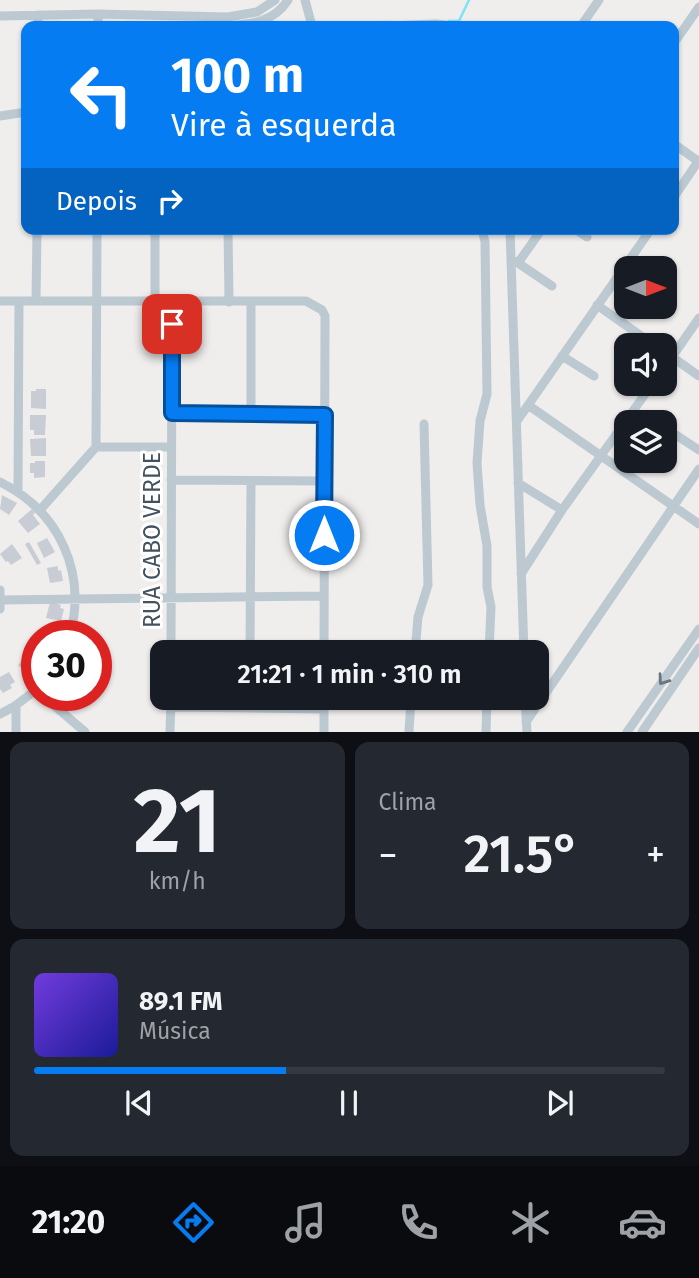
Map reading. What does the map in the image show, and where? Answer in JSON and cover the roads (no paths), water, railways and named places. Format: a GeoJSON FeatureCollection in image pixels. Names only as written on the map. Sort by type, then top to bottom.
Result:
{"type":"FeatureCollection","features":[{"type":"Feature","properties":{"kind":"street"},"geometry":{"type":"LineString","coordinates":[[257,12],[262,7],[262,0]]}},
{"type":"Feature","properties":{"kind":"street"},"geometry":{"type":"LineString","coordinates":[[233,21],[257,12],[275,0]]}},
{"type":"Feature","properties":{"kind":"street"},"geometry":{"type":"LineString","coordinates":[[261,21],[274,15],[288,0]]}},
{"type":"Feature","properties":{"kind":"street"},"geometry":{"type":"LineString","coordinates":[[305,0],[311,21]]}},
{"type":"Feature","properties":{"kind":"street"},"geometry":{"type":"LineString","coordinates":[[584,21],[599,0]]}},
{"type":"Feature","properties":{"kind":"street"},"geometry":{"type":"LineString","coordinates":[[679,36],[699,7]]}},
{"type":"Feature","properties":{"kind":"street"},"geometry":{"type":"LineString","coordinates":[[98,21],[99,14]]}},
{"type":"Feature","properties":{"kind":"street"},"geometry":{"type":"LineString","coordinates":[[0,16],[99,14],[160,21]]}},
{"type":"Feature","properties":{"kind":"street"},"geometry":{"type":"LineString","coordinates":[[38,15],[38,21]]}},
{"type":"Feature","properties":{"kind":"street"},"geometry":{"type":"LineString","coordinates":[[0,116],[21,113]]}},
{"type":"Feature","properties":{"kind":"street"},"geometry":{"type":"LineString","coordinates":[[679,147],[699,161],[679,190]]}},
{"type":"Feature","properties":{"kind":"street"},"geometry":{"type":"LineString","coordinates":[[36,301],[37,235]]}},
{"type":"Feature","properties":{"kind":"street"},"geometry":{"type":"LineString","coordinates":[[40,510],[96,447],[97,235]]}},
{"type":"Feature","properties":{"kind":"street"},"geometry":{"type":"LineString","coordinates":[[155,235],[155,301]]}},
{"type":"Feature","properties":{"kind":"street"},"geometry":{"type":"LineString","coordinates":[[228,235],[229,302]]}},
{"type":"Feature","properties":{"kind":"street"},"geometry":{"type":"LineString","coordinates":[[483,235],[487,394],[480,421],[477,463],[487,546],[487,587],[491,607],[490,640]]}},
{"type":"Feature","properties":{"kind":"street"},"geometry":{"type":"LineString","coordinates":[[511,235],[515,261],[523,640]]}},
{"type":"Feature","properties":{"kind":"street"},"geometry":{"type":"LineString","coordinates":[[515,261],[537,235]]}},
{"type":"Feature","properties":{"kind":"street"},"geometry":{"type":"LineString","coordinates":[[517,421],[647,235]]}},
{"type":"Feature","properties":{"kind":"street"},"geometry":{"type":"LineString","coordinates":[[515,261],[552,286]]}},
{"type":"Feature","properties":{"kind":"street"},"geometry":{"type":"LineString","coordinates":[[0,301],[306,302],[322,310],[325,316],[324,640]]}},
{"type":"Feature","properties":{"kind":"street"},"geometry":{"type":"LineString","coordinates":[[18,491],[19,301]]}},
{"type":"Feature","properties":{"kind":"street","name":"RUA CABO VERDE"},"geometry":{"type":"LineString","coordinates":[[171,640],[172,301]]}},
{"type":"Feature","properties":{"kind":"street"},"geometry":{"type":"LineString","coordinates":[[251,301],[251,414]]}},
{"type":"Feature","properties":{"kind":"street"},"geometry":{"type":"LineString","coordinates":[[597,305],[637,333]]}},
{"type":"Feature","properties":{"kind":"street"},"geometry":{"type":"LineString","coordinates":[[677,345],[699,318]]}},
{"type":"Feature","properties":{"kind":"street"},"geometry":{"type":"LineString","coordinates":[[562,356],[594,376]]}},
{"type":"Feature","properties":{"kind":"street"},"geometry":{"type":"LineString","coordinates":[[677,361],[699,376]]}},
{"type":"Feature","properties":{"kind":"street"},"geometry":{"type":"LineString","coordinates":[[520,575],[562,510],[644,396]]}},
{"type":"Feature","properties":{"kind":"street"},"geometry":{"type":"LineString","coordinates":[[528,405],[699,523]]}},
{"type":"Feature","properties":{"kind":"street"},"geometry":{"type":"LineString","coordinates":[[172,413],[325,415]]}},
{"type":"Feature","properties":{"kind":"street"},"geometry":{"type":"LineString","coordinates":[[416,640],[418,617],[429,585],[424,424]]}},
{"type":"Feature","properties":{"kind":"street"},"geometry":{"type":"LineString","coordinates":[[677,436],[699,450]]}},
{"type":"Feature","properties":{"kind":"street"},"geometry":{"type":"LineString","coordinates":[[96,447],[171,447]]}},
{"type":"Feature","properties":{"kind":"street"},"geometry":{"type":"LineString","coordinates":[[527,727],[699,468]]}},
{"type":"Feature","properties":{"kind":"street"},"geometry":{"type":"LineString","coordinates":[[171,480],[325,481]]}},
{"type":"Feature","properties":{"kind":"street"},"geometry":{"type":"LineString","coordinates":[[250,640],[251,481]]}},
{"type":"Feature","properties":{"kind":"street"},"geometry":{"type":"LineString","coordinates":[[0,482],[18,491],[40,510],[61,537],[75,577],[76,599],[72,620]]}},
{"type":"Feature","properties":{"kind":"street"},"geometry":{"type":"LineString","coordinates":[[518,482],[562,510]]}},
{"type":"Feature","properties":{"kind":"street"},"geometry":{"type":"LineString","coordinates":[[0,600],[324,596]]}},
{"type":"Feature","properties":{"kind":"street"},"geometry":{"type":"LineString","coordinates":[[627,732],[699,628]]}},
{"type":"Feature","properties":{"kind":"street"},"geometry":{"type":"LineString","coordinates":[[642,732],[699,648]]}},
{"type":"Feature","properties":{"kind":"street"},"geometry":{"type":"LineString","coordinates":[[0,714],[21,701]]}},
{"type":"Feature","properties":{"kind":"street"},"geometry":{"type":"LineString","coordinates":[[16,705],[16,732]]}},
{"type":"Feature","properties":{"kind":"street"},"geometry":{"type":"LineString","coordinates":[[170,732],[171,710]]}},
{"type":"Feature","properties":{"kind":"street"},"geometry":{"type":"LineString","coordinates":[[324,710],[324,732]]}},
{"type":"Feature","properties":{"kind":"street"},"geometry":{"type":"LineString","coordinates":[[409,732],[410,710]]}},
{"type":"Feature","properties":{"kind":"street"},"geometry":{"type":"LineString","coordinates":[[486,732],[487,710]]}},
{"type":"Feature","properties":{"kind":"street"},"geometry":{"type":"LineString","coordinates":[[61,711],[85,732]]}},
{"type":"Feature","properties":{"kind":"waterway"},"geometry":{"type":"LineString","coordinates":[[459,21],[469,0]]}},
{"type":"Feature","properties":{"kind":"waterway"},"geometry":{"type":"LineString","coordinates":[[449,21],[458,21]]}}]}
